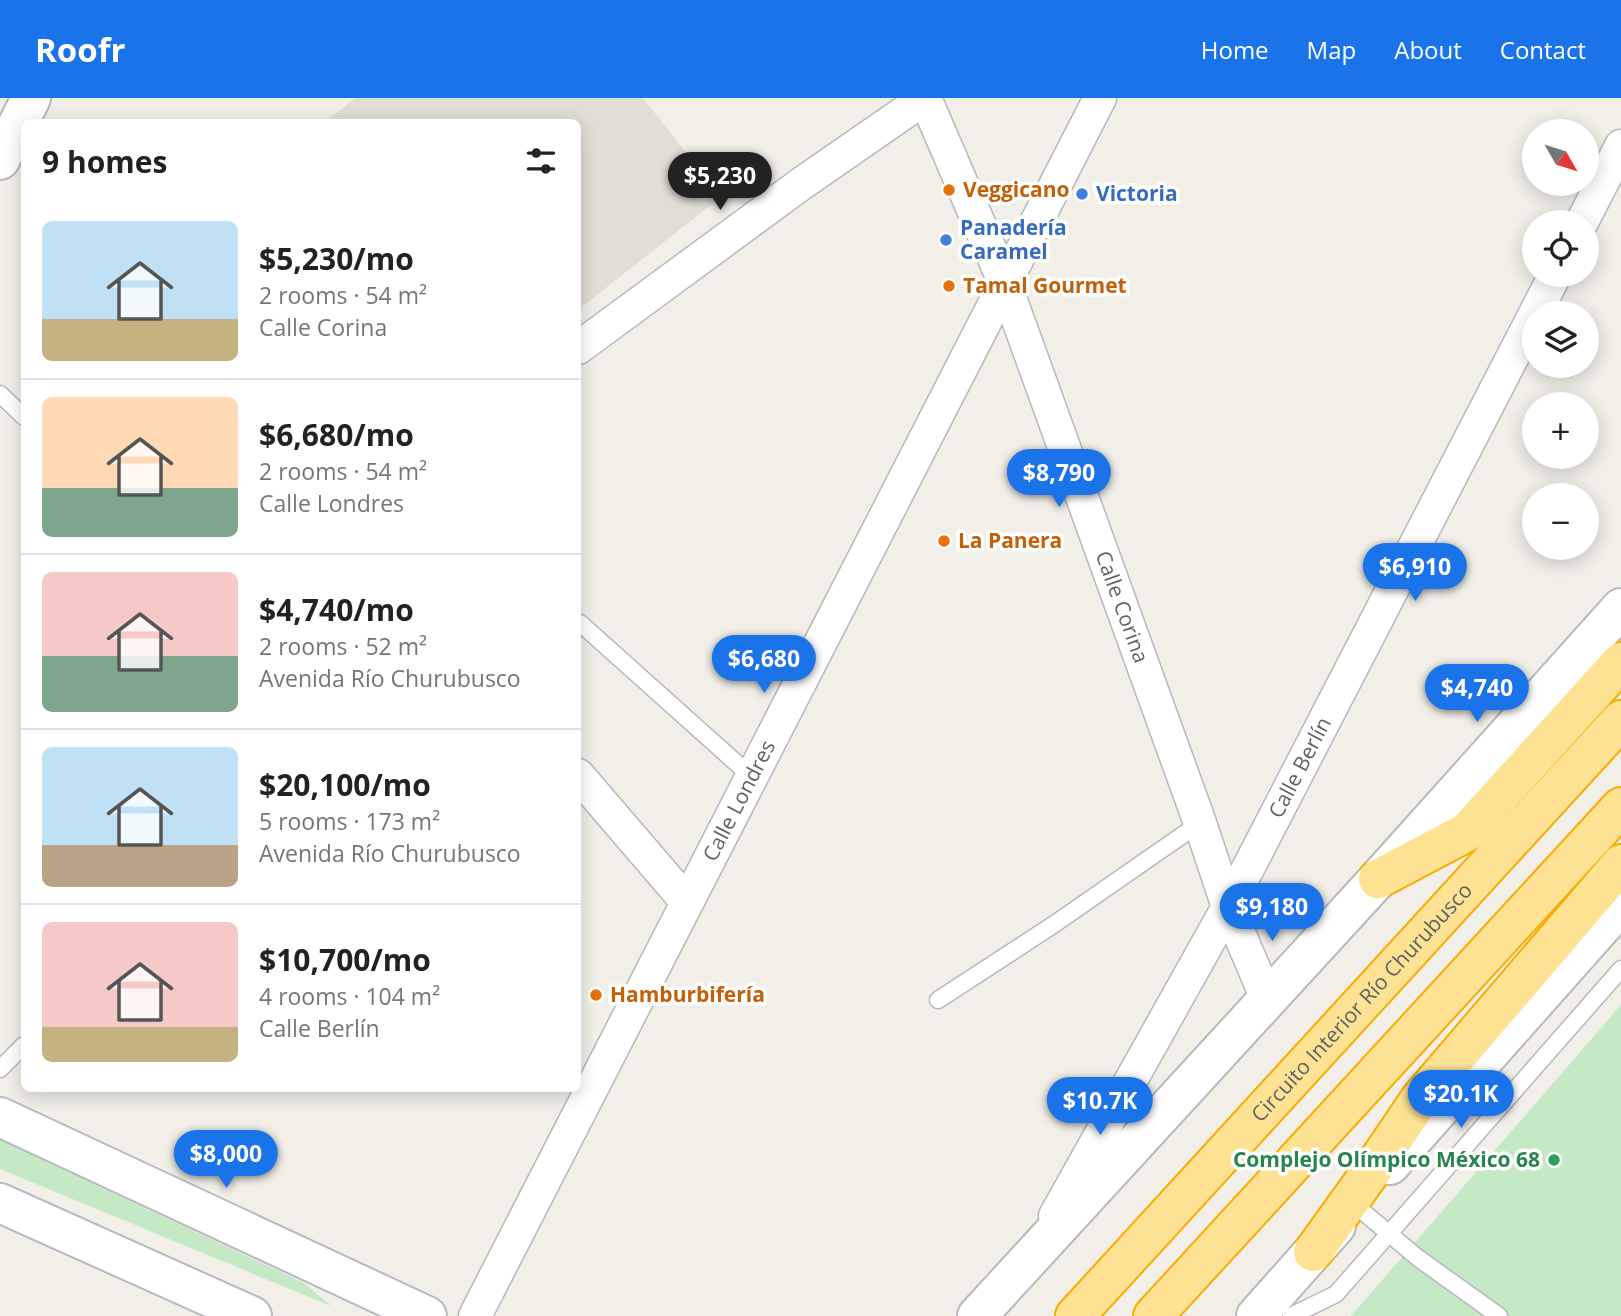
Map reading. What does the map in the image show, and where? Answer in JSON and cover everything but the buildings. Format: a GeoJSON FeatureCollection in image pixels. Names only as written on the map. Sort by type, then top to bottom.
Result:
{"type":"FeatureCollection","features":[{"type":"Feature","properties":{"kind":"highway"},"geometry":{"type":"LineString","coordinates":[[1378,879],[1466,832],[1621,662]]}},
{"type":"Feature","properties":{"kind":"highway","name":"Circuito Interior Río Churubusco"},"geometry":{"type":"LineString","coordinates":[[1074,1316],[1621,720]]}},
{"type":"Feature","properties":{"kind":"highway"},"geometry":{"type":"LineString","coordinates":[[1153,1316],[1621,807]]}},
{"type":"Feature","properties":{"kind":"highway"},"geometry":{"type":"LineString","coordinates":[[1313,1251],[1420,1099],[1621,863]]}},
{"type":"Feature","properties":{"kind":"main road"},"geometry":{"type":"LineString","coordinates":[[0,160],[31,98]]}},
{"type":"Feature","properties":{"kind":"main road"},"geometry":{"type":"LineString","coordinates":[[977,1316],[1378,879],[1621,608]]}},
{"type":"Feature","properties":{"kind":"main road"},"geometry":{"type":"LineString","coordinates":[[1256,1316],[1621,905]]}},
{"type":"Feature","properties":{"kind":"main road"},"geometry":{"type":"LineString","coordinates":[[0,1117],[427,1316]]}},
{"type":"Feature","properties":{"kind":"main road"},"geometry":{"type":"LineString","coordinates":[[0,1203],[252,1316]]}},
{"type":"Feature","properties":{"kind":"street","name":"Calle Corina"},"geometry":{"type":"LineString","coordinates":[[581,346],[801,184],[925,98],[1005,284],[1228,907],[1267,999]]}},
{"type":"Feature","properties":{"kind":"street","name":"Calle Londres"},"geometry":{"type":"LineString","coordinates":[[475,1316],[1100,98]]}},
{"type":"Feature","properties":{"kind":"street"},"geometry":{"type":"LineString","coordinates":[[1588,210],[1621,146]]}},
{"type":"Feature","properties":{"kind":"street","name":"Calle Berlín"},"geometry":{"type":"LineString","coordinates":[[1034,1254],[1228,907],[1549,287]]}},
{"type":"Feature","properties":{"kind":"street"},"geometry":{"type":"LineString","coordinates":[[581,778],[687,902]]}},
{"type":"Feature","properties":{"kind":"lane"},"geometry":{"type":"LineString","coordinates":[[0,394],[21,414]]}},
{"type":"Feature","properties":{"kind":"lane"},"geometry":{"type":"LineString","coordinates":[[581,624],[752,777]]}},
{"type":"Feature","properties":{"kind":"lane"},"geometry":{"type":"LineString","coordinates":[[938,1000],[1053,925],[1200,823]]}},
{"type":"Feature","properties":{"kind":"lane"},"geometry":{"type":"LineString","coordinates":[[1291,1316],[1336,1294],[1621,969]]}},
{"type":"Feature","properties":{"kind":"lane"},"geometry":{"type":"LineString","coordinates":[[0,1069],[21,1048]]}},
{"type":"Feature","properties":{"kind":"lane"},"geometry":{"type":"LineString","coordinates":[[1355,1205],[1418,1258],[1499,1316]]}},
{"type":"Feature","properties":{"kind":"shaded area"},"geometry":{"type":"Polygon","coordinates":[[[355,98],[643,98],[721,197],[581,308],[581,119],[329,119],[355,98]]]}},
{"type":"Feature","properties":{"kind":"green space","name":"Complejo Olímpico México 68"},"geometry":{"type":"Polygon","coordinates":[[[1621,1005],[1621,1316],[1351,1316],[1621,1005]]]}},
{"type":"Feature","properties":{"kind":"green space"},"geometry":{"type":"Polygon","coordinates":[[[0,1140],[304,1283],[331,1306],[0,1169],[0,1140]]]}},
{"type":"Feature","properties":{"kind":"place","name":"Veggicano"},"geometry":{"type":"Point","coordinates":[949,190]}},
{"type":"Feature","properties":{"kind":"place","name":"Victoria"},"geometry":{"type":"Point","coordinates":[1082,194]}},
{"type":"Feature","properties":{"kind":"place","name":"Panadería Caramel"},"geometry":{"type":"Point","coordinates":[946,240]}},
{"type":"Feature","properties":{"kind":"place","name":"Tamal Gourmet"},"geometry":{"type":"Point","coordinates":[949,286]}},
{"type":"Feature","properties":{"kind":"place","name":"La Panera"},"geometry":{"type":"Point","coordinates":[944,541]}},
{"type":"Feature","properties":{"kind":"place","name":"Hamburbifería"},"geometry":{"type":"Point","coordinates":[596,995]}},
{"type":"Feature","properties":{"kind":"place","name":"Complejo Olímpico México 68"},"geometry":{"type":"Point","coordinates":[1554,1160]}}]}
